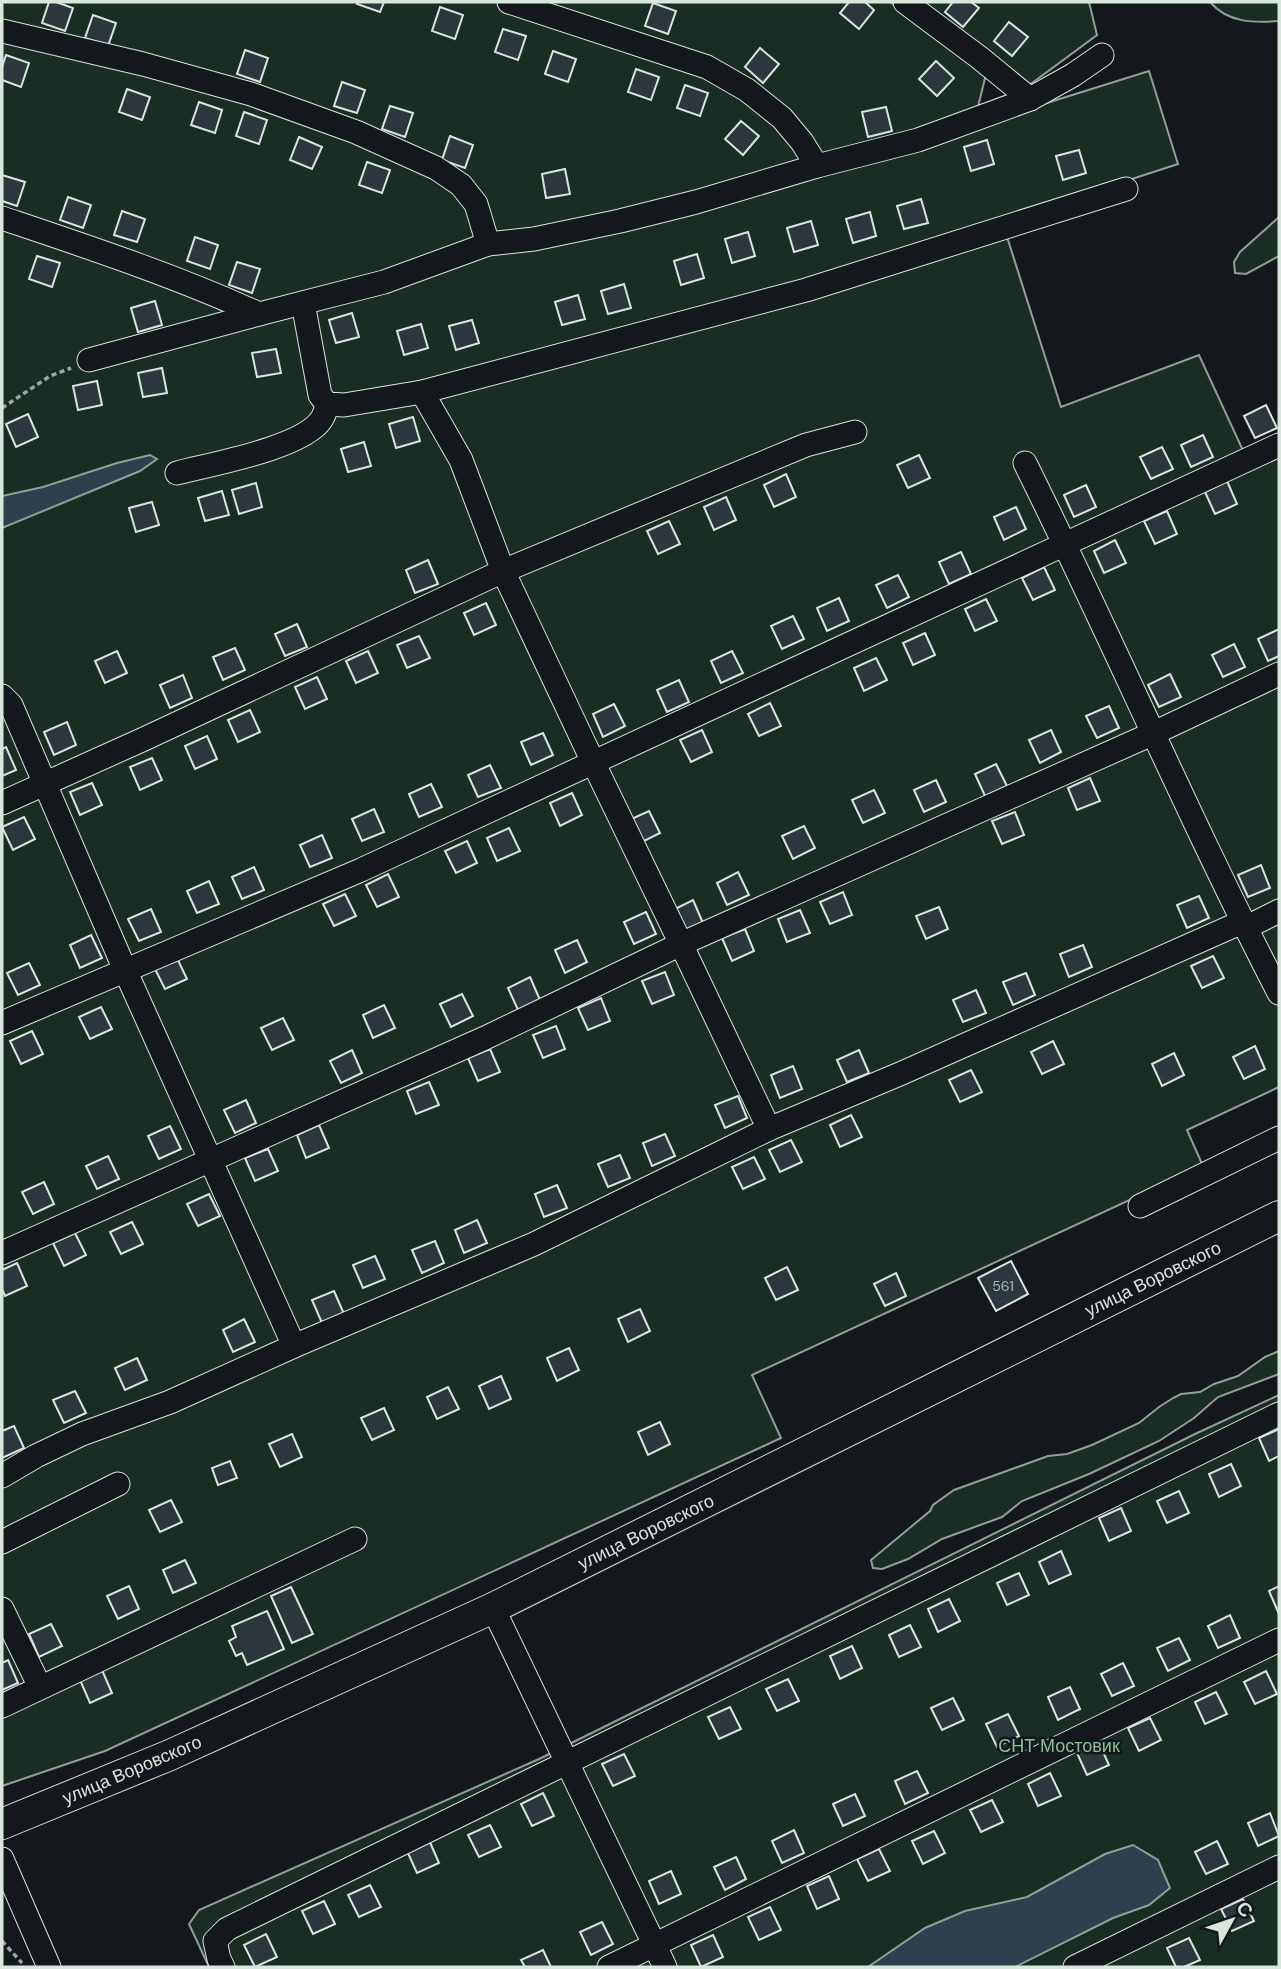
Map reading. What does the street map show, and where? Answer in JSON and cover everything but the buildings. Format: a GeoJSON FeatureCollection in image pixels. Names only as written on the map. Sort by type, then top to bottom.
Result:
{"type":"FeatureCollection","features":[{"type":"Feature","properties":{"kind":"main road","name":"улица Воровского"},"geometry":{"type":"LineString","coordinates":[[2,1824],[170,1755],[493,1608],[1279,1216]]}},
{"type":"Feature","properties":{"kind":"lane"},"geometry":{"type":"LineString","coordinates":[[509,2],[707,67],[747,90],[782,118],[817,166]]}},
{"type":"Feature","properties":{"kind":"lane"},"geometry":{"type":"LineString","coordinates":[[905,2],[1030,99]]}},
{"type":"Feature","properties":{"kind":"lane"},"geometry":{"type":"LineString","coordinates":[[2,31],[143,64],[250,94],[356,132],[436,168],[461,185],[476,204],[488,244]]}},
{"type":"Feature","properties":{"kind":"lane"},"geometry":{"type":"LineString","coordinates":[[89,360],[384,282],[488,244],[534,239],[633,218],[918,140],[1030,99],[1102,55]]}},
{"type":"Feature","properties":{"kind":"lane"},"geometry":{"type":"LineString","coordinates":[[303,303],[320,396],[327,404],[344,405],[422,392],[806,290],[1126,189]]}},
{"type":"Feature","properties":{"kind":"lane"},"geometry":{"type":"LineString","coordinates":[[2,218],[112,256],[259,314]]}},
{"type":"Feature","properties":{"kind":"lane"},"geometry":{"type":"LineString","coordinates":[[422,392],[461,460],[503,571],[769,1129]]}},
{"type":"Feature","properties":{"kind":"lane"},"geometry":{"type":"LineString","coordinates":[[177,473],[282,446],[307,433],[321,420],[327,404]]}},
{"type":"Feature","properties":{"kind":"lane"},"geometry":{"type":"LineString","coordinates":[[2,803],[503,571],[806,445],[855,432]]}},
{"type":"Feature","properties":{"kind":"lane"},"geometry":{"type":"LineString","coordinates":[[2,1023],[361,870],[1279,445]]}},
{"type":"Feature","properties":{"kind":"lane"},"geometry":{"type":"LineString","coordinates":[[1025,463],[1244,925],[1279,993]]}},
{"type":"Feature","properties":{"kind":"lane"},"geometry":{"type":"LineString","coordinates":[[2,1253],[485,1038],[681,944],[1154,733],[1279,674]]}},
{"type":"Feature","properties":{"kind":"lane"},"geometry":{"type":"LineString","coordinates":[[2,696],[11,705],[125,970],[294,1346]]}},
{"type":"Feature","properties":{"kind":"lane"},"geometry":{"type":"LineString","coordinates":[[2,1476],[82,1434],[170,1402],[534,1244],[769,1129],[1279,911]]}},
{"type":"Feature","properties":{"kind":"lane"},"geometry":{"type":"LineString","coordinates":[[1140,1206],[1279,1138]]}},
{"type":"Feature","properties":{"kind":"lane"},"geometry":{"type":"LineString","coordinates":[[223,1967],[215,1941],[227,1928],[1279,1414]]}},
{"type":"Feature","properties":{"kind":"lane"},"geometry":{"type":"LineString","coordinates":[[2,1542],[118,1484]]}},
{"type":"Feature","properties":{"kind":"lane"},"geometry":{"type":"LineString","coordinates":[[2,1706],[355,1539]]}},
{"type":"Feature","properties":{"kind":"lane"},"geometry":{"type":"LineString","coordinates":[[493,1608],[665,1967]]}},
{"type":"Feature","properties":{"kind":"lane"},"geometry":{"type":"LineString","coordinates":[[2,1609],[40,1687]]}},
{"type":"Feature","properties":{"kind":"lane"},"geometry":{"type":"LineString","coordinates":[[609,1967],[1279,1640]]}},
{"type":"Feature","properties":{"kind":"lane"},"geometry":{"type":"LineString","coordinates":[[2,1859],[49,1967]]}},
{"type":"Feature","properties":{"kind":"lane"},"geometry":{"type":"LineString","coordinates":[[1075,1967],[1279,1867]]}},
{"type":"Feature","properties":{"kind":"path"},"geometry":{"type":"LineString","coordinates":[[2,408],[50,376],[89,360]]}},
{"type":"Feature","properties":{"kind":"path"},"geometry":{"type":"LineString","coordinates":[[2,1941],[26,1967]]}},
{"type":"Feature","properties":{"kind":"green space"},"geometry":{"type":"Polygon","coordinates":[[[2,2],[890,2],[987,70],[977,111],[983,123],[1149,71],[1178,164],[1002,221],[1061,407],[1199,355],[1245,455],[1279,440],[1279,1087],[1187,1130],[1203,1166],[752,1375],[781,1438],[105,1751],[2,1786],[2,2]]]}},
{"type":"Feature","properties":{"kind":"green space"},"geometry":{"type":"Polygon","coordinates":[[[920,2],[1089,2],[1097,35],[1028,86],[920,2]]]}},
{"type":"Feature","properties":{"kind":"green space"},"geometry":{"type":"Polygon","coordinates":[[[1210,2],[1279,2],[1279,21],[1260,22],[1233,18],[1210,2]]]}},
{"type":"Feature","properties":{"kind":"green space"},"geometry":{"type":"Polygon","coordinates":[[[1279,217],[1279,256],[1246,274],[1235,273],[1234,262],[1240,252],[1279,217]]]}},
{"type":"Feature","properties":{"kind":"green space"},"geometry":{"type":"Polygon","coordinates":[[[1279,1351],[1279,1374],[1218,1397],[1194,1418],[1159,1441],[1089,1474],[1022,1501],[1002,1517],[942,1539],[908,1559],[882,1569],[873,1568],[871,1560],[954,1490],[1048,1456],[1067,1454],[1092,1445],[1139,1423],[1173,1398],[1181,1394],[1200,1392],[1238,1376],[1265,1357],[1279,1351]]]}},
{"type":"Feature","properties":{"kind":"green space","name":"СНТ Мостовик"},"geometry":{"type":"Polygon","coordinates":[[[1279,1395],[1279,1967],[209,1967],[189,1924],[199,1910],[539,1759],[1279,1395]]]}},
{"type":"Feature","properties":{"kind":"water"},"geometry":{"type":"Polygon","coordinates":[[[150,455],[157,459],[140,471],[2,528],[2,496],[43,487],[150,455]]]}},
{"type":"Feature","properties":{"kind":"water"},"geometry":{"type":"Polygon","coordinates":[[[1133,1845],[1158,1860],[1170,1888],[1149,1905],[1113,1918],[1015,1967],[868,1967],[925,1928],[965,1911],[1027,1897],[1105,1854],[1133,1845]]]}}]}
